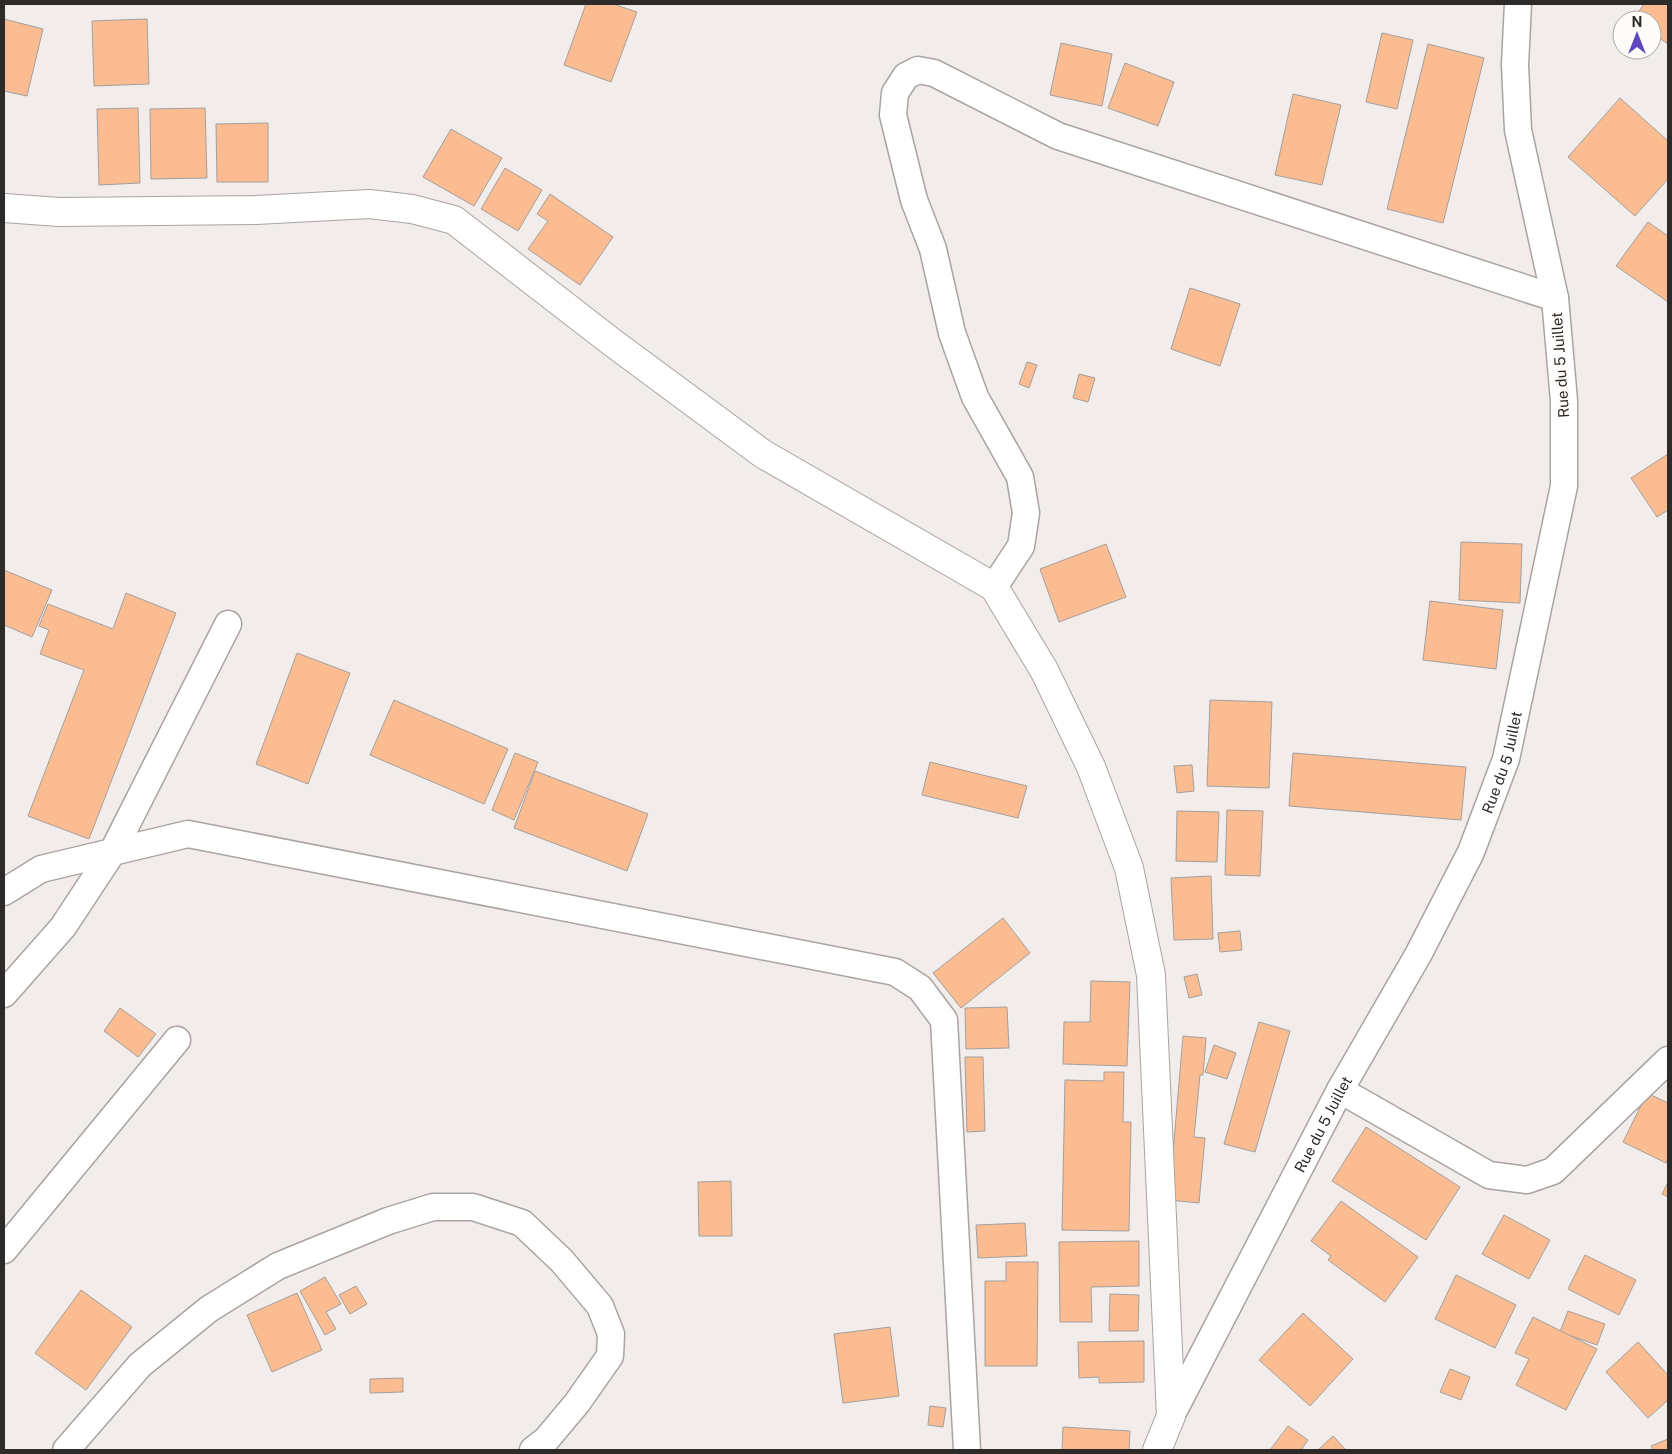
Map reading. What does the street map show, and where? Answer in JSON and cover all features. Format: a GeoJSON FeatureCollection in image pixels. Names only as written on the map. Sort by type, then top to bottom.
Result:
{"type":"FeatureCollection","features":[{"type":"Feature","properties":{"kind":"street","name":"Rue du 5 Juillet"},"geometry":{"type":"LineString","coordinates":[[1157,1450],[1172,1416],[1340,1090],[1418,956],[1471,852],[1506,759],[1564,486],[1564,401],[1555,298],[1518,130],[1515,64],[1518,4]]}},
{"type":"Feature","properties":{"kind":"street"},"geometry":{"type":"LineString","coordinates":[[994,587],[1021,546],[1026,513],[1020,477],[975,397],[952,333],[933,249],[914,200],[893,115],[895,93],[906,76],[918,70],[934,73],[1058,136],[1555,298]]}},
{"type":"Feature","properties":{"kind":"street"},"geometry":{"type":"LineString","coordinates":[[4,208],[59,212],[256,210],[369,204],[412,208],[454,220],[763,454],[994,587],[1044,670],[1070,723],[1091,767],[1129,868],[1151,975],[1172,1416]]}},
{"type":"Feature","properties":{"kind":"street"},"geometry":{"type":"LineString","coordinates":[[4,994],[63,927],[113,851],[228,624]]}},
{"type":"Feature","properties":{"kind":"street"},"geometry":{"type":"LineString","coordinates":[[4,892],[41,869],[188,834],[895,972],[920,988],[944,1020],[967,1450]]}},
{"type":"Feature","properties":{"kind":"street"},"geometry":{"type":"LineString","coordinates":[[4,1250],[177,1040]]}},
{"type":"Feature","properties":{"kind":"street"},"geometry":{"type":"LineString","coordinates":[[1340,1090],[1489,1174],[1527,1180],[1554,1171],[1668,1060]]}},
{"type":"Feature","properties":{"kind":"street"},"geometry":{"type":"LineString","coordinates":[[66,1450],[140,1365],[209,1309],[278,1266],[397,1218],[433,1208],[473,1207],[522,1223],[562,1261],[600,1306],[611,1334],[610,1356],[577,1403],[546,1440],[533,1450]]}},
{"type":"Feature","properties":{"kind":"building"},"geometry":{"type":"Polygon","coordinates":[[[586,4],[613,4],[637,12],[611,82],[564,65],[586,4]]]}},
{"type":"Feature","properties":{"kind":"building"},"geometry":{"type":"Polygon","coordinates":[[[1644,4],[1668,4],[1668,44],[1662,40],[1662,10],[1640,10],[1644,4]]]}},
{"type":"Feature","properties":{"kind":"building"},"geometry":{"type":"Polygon","coordinates":[[[4,19],[43,29],[27,96],[4,91],[4,19]]]}},
{"type":"Feature","properties":{"kind":"building"},"geometry":{"type":"Polygon","coordinates":[[[147,19],[149,84],[94,86],[92,21],[147,19]]]}},
{"type":"Feature","properties":{"kind":"building"},"geometry":{"type":"Polygon","coordinates":[[[1382,33],[1413,40],[1397,109],[1366,102],[1382,33]]]}},
{"type":"Feature","properties":{"kind":"building"},"geometry":{"type":"Polygon","coordinates":[[[1061,43],[1112,54],[1102,106],[1050,95],[1061,43]]]}},
{"type":"Feature","properties":{"kind":"building"},"geometry":{"type":"Polygon","coordinates":[[[1428,44],[1484,58],[1443,223],[1387,209],[1428,44]]]}},
{"type":"Feature","properties":{"kind":"building"},"geometry":{"type":"Polygon","coordinates":[[[1125,63],[1174,82],[1158,126],[1108,108],[1125,63]]]}},
{"type":"Feature","properties":{"kind":"building"},"geometry":{"type":"Polygon","coordinates":[[[1293,94],[1341,105],[1322,185],[1275,175],[1293,94]]]}},
{"type":"Feature","properties":{"kind":"building"},"geometry":{"type":"Polygon","coordinates":[[[1620,98],[1668,141],[1668,179],[1635,216],[1568,157],[1620,98]]]}},
{"type":"Feature","properties":{"kind":"building"},"geometry":{"type":"Polygon","coordinates":[[[138,108],[140,183],[99,185],[97,109],[138,108]]]}},
{"type":"Feature","properties":{"kind":"building"},"geometry":{"type":"Polygon","coordinates":[[[205,108],[207,178],[151,179],[150,109],[205,108]]]}},
{"type":"Feature","properties":{"kind":"building"},"geometry":{"type":"Polygon","coordinates":[[[268,123],[268,182],[217,182],[216,124],[268,123]]]}},
{"type":"Feature","properties":{"kind":"building"},"geometry":{"type":"Polygon","coordinates":[[[451,129],[502,158],[474,206],[423,177],[451,129]]]}},
{"type":"Feature","properties":{"kind":"building"},"geometry":{"type":"Polygon","coordinates":[[[505,168],[542,190],[518,231],[481,209],[505,168]]]}},
{"type":"Feature","properties":{"kind":"building"},"geometry":{"type":"Polygon","coordinates":[[[550,194],[613,237],[580,285],[528,249],[548,221],[537,214],[550,194]]]}},
{"type":"Feature","properties":{"kind":"building"},"geometry":{"type":"Polygon","coordinates":[[[1648,222],[1668,236],[1668,302],[1616,266],[1648,222]]]}},
{"type":"Feature","properties":{"kind":"building"},"geometry":{"type":"Polygon","coordinates":[[[1190,288],[1240,304],[1220,366],[1171,349],[1190,288]]]}},
{"type":"Feature","properties":{"kind":"building"},"geometry":{"type":"Polygon","coordinates":[[[1027,362],[1037,365],[1029,388],[1019,384],[1027,362]]]}},
{"type":"Feature","properties":{"kind":"building"},"geometry":{"type":"Polygon","coordinates":[[[1079,374],[1095,378],[1088,402],[1073,398],[1079,374]]]}},
{"type":"Feature","properties":{"kind":"building"},"geometry":{"type":"Polygon","coordinates":[[[1668,454],[1668,510],[1657,517],[1631,478],[1668,454]]]}},
{"type":"Feature","properties":{"kind":"building"},"geometry":{"type":"Polygon","coordinates":[[[1461,542],[1522,544],[1520,603],[1459,600],[1461,542]]]}},
{"type":"Feature","properties":{"kind":"building"},"geometry":{"type":"Polygon","coordinates":[[[1106,544],[1126,597],[1059,622],[1040,569],[1106,544]]]}},
{"type":"Feature","properties":{"kind":"building"},"geometry":{"type":"Polygon","coordinates":[[[4,570],[52,590],[32,637],[4,625],[4,570]]]}},
{"type":"Feature","properties":{"kind":"building"},"geometry":{"type":"Polygon","coordinates":[[[126,593],[176,613],[89,839],[28,816],[84,670],[40,654],[49,630],[39,626],[48,604],[113,629],[126,593]]]}},
{"type":"Feature","properties":{"kind":"building"},"geometry":{"type":"Polygon","coordinates":[[[1430,601],[1503,610],[1496,669],[1423,660],[1430,601]]]}},
{"type":"Feature","properties":{"kind":"building"},"geometry":{"type":"Polygon","coordinates":[[[297,653],[350,673],[308,784],[256,764],[297,653]]]}},
{"type":"Feature","properties":{"kind":"building"},"geometry":{"type":"Polygon","coordinates":[[[394,700],[508,749],[484,804],[370,755],[394,700]]]}},
{"type":"Feature","properties":{"kind":"building"},"geometry":{"type":"Polygon","coordinates":[[[1210,700],[1272,702],[1269,788],[1207,786],[1210,700]]]}},
{"type":"Feature","properties":{"kind":"building"},"geometry":{"type":"Polygon","coordinates":[[[515,753],[538,762],[514,820],[492,810],[515,753]]]}},
{"type":"Feature","properties":{"kind":"building"},"geometry":{"type":"Polygon","coordinates":[[[1293,753],[1466,767],[1461,820],[1289,806],[1293,753]]]}},
{"type":"Feature","properties":{"kind":"building"},"geometry":{"type":"Polygon","coordinates":[[[930,762],[1027,786],[1018,818],[922,795],[930,762]]]}},
{"type":"Feature","properties":{"kind":"building"},"geometry":{"type":"Polygon","coordinates":[[[1192,765],[1194,791],[1177,793],[1174,766],[1192,765]]]}},
{"type":"Feature","properties":{"kind":"building"},"geometry":{"type":"Polygon","coordinates":[[[535,771],[648,814],[627,871],[514,828],[535,771]]]}},
{"type":"Feature","properties":{"kind":"building"},"geometry":{"type":"Polygon","coordinates":[[[1227,810],[1263,811],[1260,876],[1225,875],[1227,810]]]}},
{"type":"Feature","properties":{"kind":"building"},"geometry":{"type":"Polygon","coordinates":[[[1177,811],[1219,812],[1217,862],[1176,861],[1177,811]]]}},
{"type":"Feature","properties":{"kind":"building"},"geometry":{"type":"Polygon","coordinates":[[[1211,876],[1213,939],[1174,940],[1171,878],[1211,876]]]}},
{"type":"Feature","properties":{"kind":"building"},"geometry":{"type":"Polygon","coordinates":[[[1003,918],[1030,953],[961,1008],[933,973],[1003,918]]]}},
{"type":"Feature","properties":{"kind":"building"},"geometry":{"type":"Polygon","coordinates":[[[1240,931],[1242,950],[1220,952],[1218,933],[1240,931]]]}},
{"type":"Feature","properties":{"kind":"building"},"geometry":{"type":"Polygon","coordinates":[[[1197,974],[1202,995],[1189,998],[1184,977],[1197,974]]]}},
{"type":"Feature","properties":{"kind":"building"},"geometry":{"type":"Polygon","coordinates":[[[1091,981],[1130,982],[1127,1066],[1063,1064],[1064,1022],[1090,1022],[1091,981]]]}},
{"type":"Feature","properties":{"kind":"building"},"geometry":{"type":"Polygon","coordinates":[[[1007,1007],[1009,1048],[966,1049],[965,1008],[1007,1007]]]}},
{"type":"Feature","properties":{"kind":"building"},"geometry":{"type":"Polygon","coordinates":[[[120,1008],[156,1034],[138,1057],[104,1031],[120,1008]]]}},
{"type":"Feature","properties":{"kind":"building"},"geometry":{"type":"Polygon","coordinates":[[[1259,1022],[1290,1031],[1255,1152],[1224,1144],[1259,1022]]]}},
{"type":"Feature","properties":{"kind":"building"},"geometry":{"type":"Polygon","coordinates":[[[1183,1036],[1206,1038],[1203,1075],[1200,1075],[1194,1137],[1205,1138],[1199,1203],[1169,1200],[1183,1036]]]}},
{"type":"Feature","properties":{"kind":"building"},"geometry":{"type":"Polygon","coordinates":[[[1214,1045],[1236,1053],[1227,1079],[1205,1072],[1214,1045]]]}},
{"type":"Feature","properties":{"kind":"building"},"geometry":{"type":"Polygon","coordinates":[[[965,1057],[983,1057],[985,1131],[967,1132],[965,1057]]]}},
{"type":"Feature","properties":{"kind":"building"},"geometry":{"type":"Polygon","coordinates":[[[1104,1072],[1124,1072],[1123,1122],[1131,1122],[1129,1231],[1062,1230],[1065,1080],[1104,1081],[1104,1072]]]}},
{"type":"Feature","properties":{"kind":"building"},"geometry":{"type":"Polygon","coordinates":[[[1647,1093],[1668,1103],[1668,1157],[1666,1163],[1623,1142],[1647,1093]]]}},
{"type":"Feature","properties":{"kind":"building"},"geometry":{"type":"Polygon","coordinates":[[[1366,1127],[1460,1187],[1426,1240],[1332,1181],[1366,1127]]]}},
{"type":"Feature","properties":{"kind":"building"},"geometry":{"type":"Polygon","coordinates":[[[731,1181],[732,1236],[699,1236],[698,1182],[731,1181]]]}},
{"type":"Feature","properties":{"kind":"building"},"geometry":{"type":"Polygon","coordinates":[[[1668,1182],[1668,1197],[1662,1194],[1668,1182]]]}},
{"type":"Feature","properties":{"kind":"building"},"geometry":{"type":"Polygon","coordinates":[[[1341,1201],[1418,1257],[1385,1302],[1328,1260],[1331,1256],[1311,1241],[1341,1201]]]}},
{"type":"Feature","properties":{"kind":"building"},"geometry":{"type":"Polygon","coordinates":[[[1504,1215],[1550,1240],[1529,1279],[1482,1254],[1504,1215]]]}},
{"type":"Feature","properties":{"kind":"building"},"geometry":{"type":"Polygon","coordinates":[[[1025,1223],[1027,1256],[978,1258],[976,1225],[1025,1223]]]}},
{"type":"Feature","properties":{"kind":"building"},"geometry":{"type":"Polygon","coordinates":[[[1139,1241],[1139,1286],[1091,1287],[1092,1322],[1060,1322],[1059,1242],[1139,1241]]]}},
{"type":"Feature","properties":{"kind":"building"},"geometry":{"type":"Polygon","coordinates":[[[1585,1255],[1636,1280],[1619,1315],[1568,1289],[1585,1255]]]}},
{"type":"Feature","properties":{"kind":"building"},"geometry":{"type":"Polygon","coordinates":[[[1006,1262],[1038,1262],[1037,1366],[985,1366],[985,1281],[1006,1281],[1006,1262]]]}},
{"type":"Feature","properties":{"kind":"building"},"geometry":{"type":"Polygon","coordinates":[[[1456,1275],[1516,1305],[1495,1348],[1435,1319],[1456,1275]]]}},
{"type":"Feature","properties":{"kind":"building"},"geometry":{"type":"Polygon","coordinates":[[[325,1277],[341,1304],[326,1312],[336,1329],[325,1335],[300,1291],[325,1277]]]}},
{"type":"Feature","properties":{"kind":"building"},"geometry":{"type":"Polygon","coordinates":[[[356,1286],[367,1304],[350,1314],[339,1295],[356,1286]]]}},
{"type":"Feature","properties":{"kind":"building"},"geometry":{"type":"Polygon","coordinates":[[[81,1290],[132,1327],[86,1390],[35,1353],[81,1290]]]}},
{"type":"Feature","properties":{"kind":"building"},"geometry":{"type":"Polygon","coordinates":[[[297,1293],[322,1350],[272,1372],[247,1315],[297,1293]]]}},
{"type":"Feature","properties":{"kind":"building"},"geometry":{"type":"Polygon","coordinates":[[[1110,1294],[1139,1295],[1138,1331],[1109,1331],[1110,1294]]]}},
{"type":"Feature","properties":{"kind":"building"},"geometry":{"type":"Polygon","coordinates":[[[1568,1311],[1605,1324],[1597,1345],[1560,1332],[1568,1311]]]}},
{"type":"Feature","properties":{"kind":"building"},"geometry":{"type":"Polygon","coordinates":[[[1303,1313],[1353,1359],[1310,1406],[1259,1360],[1303,1313]]]}},
{"type":"Feature","properties":{"kind":"building"},"geometry":{"type":"Polygon","coordinates":[[[1533,1317],[1597,1349],[1566,1410],[1516,1385],[1529,1359],[1515,1353],[1533,1317]]]}},
{"type":"Feature","properties":{"kind":"building"},"geometry":{"type":"Polygon","coordinates":[[[890,1327],[899,1396],[843,1403],[834,1334],[890,1327]]]}},
{"type":"Feature","properties":{"kind":"building"},"geometry":{"type":"Polygon","coordinates":[[[1144,1341],[1144,1382],[1099,1383],[1099,1377],[1079,1378],[1078,1342],[1144,1341]]]}},
{"type":"Feature","properties":{"kind":"building"},"geometry":{"type":"Polygon","coordinates":[[[1638,1342],[1668,1375],[1668,1400],[1648,1418],[1606,1372],[1638,1342]]]}},
{"type":"Feature","properties":{"kind":"building"},"geometry":{"type":"Polygon","coordinates":[[[1450,1369],[1470,1377],[1461,1400],[1440,1392],[1450,1369]]]}},
{"type":"Feature","properties":{"kind":"building"},"geometry":{"type":"Polygon","coordinates":[[[403,1378],[403,1392],[370,1393],[370,1379],[403,1378]]]}},
{"type":"Feature","properties":{"kind":"building"},"geometry":{"type":"Polygon","coordinates":[[[930,1406],[946,1408],[943,1427],[928,1425],[930,1406]]]}},
{"type":"Feature","properties":{"kind":"building"},"geometry":{"type":"Polygon","coordinates":[[[1288,1426],[1308,1440],[1301,1450],[1270,1450],[1288,1426]]]}},
{"type":"Feature","properties":{"kind":"building"},"geometry":{"type":"Polygon","coordinates":[[[1063,1427],[1130,1431],[1129,1450],[1062,1450],[1063,1427]]]}},
{"type":"Feature","properties":{"kind":"building"},"geometry":{"type":"Polygon","coordinates":[[[1333,1436],[1346,1450],[1318,1450],[1333,1436]]]}},
{"type":"Feature","properties":{"kind":"building"},"geometry":{"type":"Polygon","coordinates":[[[1668,1439],[1668,1450],[1653,1450],[1651,1446],[1668,1439]]]}}]}
